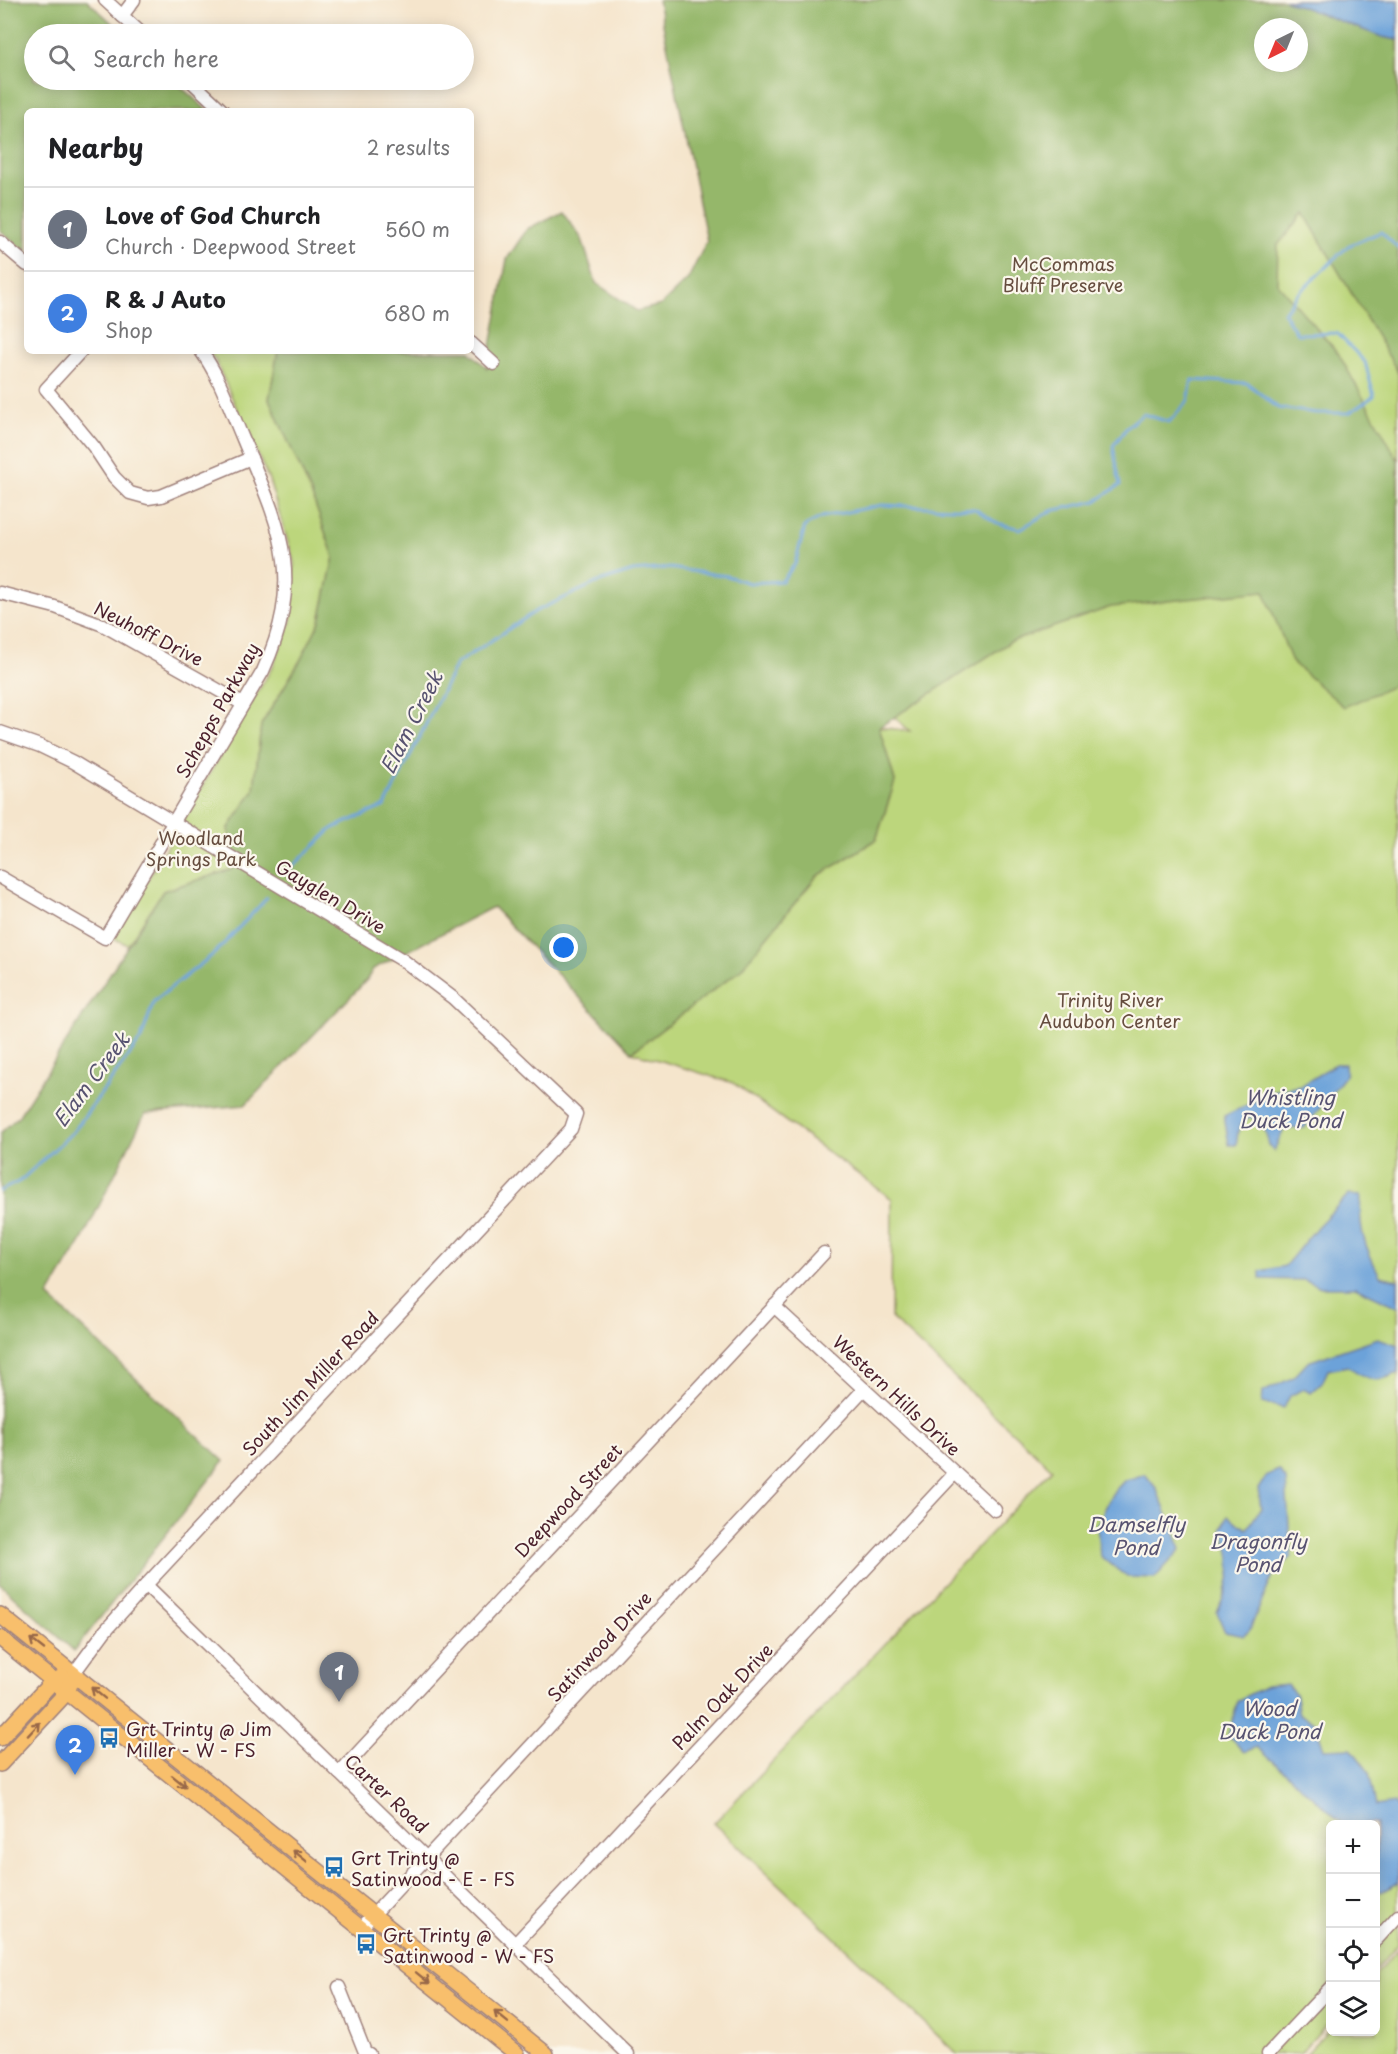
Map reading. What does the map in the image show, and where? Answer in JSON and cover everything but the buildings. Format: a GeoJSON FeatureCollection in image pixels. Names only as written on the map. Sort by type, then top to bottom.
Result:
{"type":"FeatureCollection","features":[{"type":"Feature","properties":{"kind":"main road"},"geometry":{"type":"LineString","coordinates":[[0,1614],[546,2054]]}},
{"type":"Feature","properties":{"kind":"main road"},"geometry":{"type":"LineString","coordinates":[[0,1638],[517,2054]]}},
{"type":"Feature","properties":{"kind":"main road"},"geometry":{"type":"LineString","coordinates":[[0,1738],[53,1681],[74,1673]]}},
{"type":"Feature","properties":{"kind":"main road"},"geometry":{"type":"LineString","coordinates":[[0,1764],[67,1692],[74,1673]]}},
{"type":"Feature","properties":{"kind":"street"},"geometry":{"type":"LineString","coordinates":[[105,0],[131,24]]}},
{"type":"Feature","properties":{"kind":"street"},"geometry":{"type":"LineString","coordinates":[[122,16],[135,0]]}},
{"type":"Feature","properties":{"kind":"street"},"geometry":{"type":"LineString","coordinates":[[201,90],[220,108]]}},
{"type":"Feature","properties":{"kind":"street"},"geometry":{"type":"LineString","coordinates":[[0,242],[24,262]]}},
{"type":"Feature","properties":{"kind":"street"},"geometry":{"type":"LineString","coordinates":[[474,346],[494,364]]}},
{"type":"Feature","properties":{"kind":"street"},"geometry":{"type":"LineString","coordinates":[[78,354],[46,389],[94,447],[114,477],[130,493],[148,498],[161,496],[251,458]]}},
{"type":"Feature","properties":{"kind":"street","name":"Schepps Parkway"},"geometry":{"type":"LineString","coordinates":[[0,877],[105,938],[243,704],[275,644],[283,613],[287,577],[283,541],[273,508],[215,374],[203,354]]}},
{"type":"Feature","properties":{"kind":"street","name":"Neuhoff Drive"},"geometry":{"type":"LineString","coordinates":[[0,593],[55,607],[103,625],[243,704]]}},
{"type":"Feature","properties":{"kind":"street","name":"Gayglen Drive"},"geometry":{"type":"LineString","coordinates":[[0,732],[40,746],[73,762],[434,982],[572,1108],[576,1121]]}},
{"type":"Feature","properties":{"kind":"street","name":"South Jim Miller Road"},"geometry":{"type":"LineString","coordinates":[[74,1673],[105,1631],[146,1585],[571,1130],[576,1121]]}},
{"type":"Feature","properties":{"kind":"street","name":"Deepwood Street"},"geometry":{"type":"LineString","coordinates":[[339,1773],[824,1253]]}},
{"type":"Feature","properties":{"kind":"street","name":"Western Hills Drive"},"geometry":{"type":"LineString","coordinates":[[774,1306],[995,1510]]}},
{"type":"Feature","properties":{"kind":"street","name":"Satinwood Drive"},"geometry":{"type":"LineString","coordinates":[[361,1929],[864,1389]]}},
{"type":"Feature","properties":{"kind":"street","name":"Palm Oak Drive"},"geometry":{"type":"LineString","coordinates":[[515,1944],[956,1473]]}},
{"type":"Feature","properties":{"kind":"street","name":"Carter Road"},"geometry":{"type":"LineString","coordinates":[[146,1585],[628,2054]]}},
{"type":"Feature","properties":{"kind":"street"},"geometry":{"type":"LineString","coordinates":[[1380,1936],[1398,1916]]}},
{"type":"Feature","properties":{"kind":"street"},"geometry":{"type":"LineString","coordinates":[[339,1987],[363,2053]]}},
{"type":"Feature","properties":{"kind":"street"},"geometry":{"type":"LineString","coordinates":[[1268,2054],[1326,1992]]}},
{"type":"Feature","properties":{"kind":"green space"},"geometry":{"type":"Polygon","coordinates":[[[0,0],[87,0],[113,24],[24,24],[24,90],[184,90],[205,108],[24,108],[24,250],[0,230],[0,0]]]}},
{"type":"Feature","properties":{"kind":"green space","name":"McCommas Bluff Preserve"},"geometry":{"type":"Polygon","coordinates":[[[658,0],[1398,0],[1398,372],[1304,213],[1278,245],[1277,283],[1338,353],[1398,460],[1398,684],[1344,707],[1292,662],[1264,591],[1111,607],[1010,642],[879,727],[895,781],[876,840],[816,877],[740,970],[632,1052],[493,907],[373,969],[366,981],[245,1105],[145,1114],[82,1240],[48,1296],[224,1461],[74,1651],[0,1584],[0,1133],[18,1117],[163,891],[233,869],[229,828],[254,790],[261,725],[300,661],[320,621],[334,557],[310,490],[269,399],[277,354],[472,354],[487,368],[507,259],[527,229],[562,211],[582,239],[596,283],[637,311],[661,305],[688,279],[707,241],[658,0]]]}},
{"type":"Feature","properties":{"kind":"green space","name":"Trinity River Audubon Center"},"geometry":{"type":"Polygon","coordinates":[[[1304,0],[1398,30],[1398,1945],[1380,1965],[1380,1820],[1326,1820],[1326,2025],[1300,2054],[957,2054],[714,1823],[1052,1469],[891,1318],[892,1199],[733,1083],[632,1052],[740,970],[816,877],[876,840],[895,781],[878,727],[910,731],[562,428],[1254,29],[1254,72],[1308,72],[1308,18],[1273,18],[1304,0]]]}},
{"type":"Feature","properties":{"kind":"green space","name":"Woodland Springs Park"},"geometry":{"type":"Polygon","coordinates":[[[210,354],[277,354],[269,399],[310,490],[334,557],[320,621],[300,661],[261,725],[254,790],[229,828],[233,869],[163,891],[128,945],[113,938],[273,666],[291,621],[294,562],[269,480],[210,354]]]}},
{"type":"Feature","properties":{"kind":"green space"},"geometry":{"type":"Polygon","coordinates":[[[1398,1950],[1398,2054],[1306,2054],[1326,2032],[1326,2036],[1380,2036],[1380,1970],[1398,1950]]]}},
{"type":"Feature","properties":{"kind":"water"},"geometry":{"type":"Polygon","coordinates":[[[1284,0],[1398,0],[1398,40],[1382,37],[1284,0]]]}},
{"type":"Feature","properties":{"kind":"water","name":"Whistling Duck Pond"},"geometry":{"type":"Polygon","coordinates":[[[1335,1064],[1345,1064],[1346,1075],[1304,1128],[1284,1129],[1274,1151],[1269,1145],[1262,1121],[1249,1117],[1239,1127],[1236,1145],[1229,1145],[1224,1116],[1278,1090],[1301,1086],[1335,1064]]]}},
{"type":"Feature","properties":{"kind":"water"},"geometry":{"type":"Polygon","coordinates":[[[1348,1195],[1361,1196],[1362,1228],[1370,1256],[1380,1276],[1398,1280],[1398,1307],[1355,1287],[1321,1287],[1304,1280],[1260,1279],[1260,1271],[1285,1266],[1317,1227],[1348,1195]]]}},
{"type":"Feature","properties":{"kind":"water"},"geometry":{"type":"Polygon","coordinates":[[[1378,1338],[1398,1345],[1398,1373],[1378,1380],[1367,1378],[1348,1366],[1328,1370],[1322,1383],[1311,1393],[1303,1389],[1290,1396],[1284,1408],[1262,1403],[1263,1392],[1294,1377],[1308,1362],[1378,1338]]]}},
{"type":"Feature","properties":{"kind":"water","name":"Dragonfly Pond"},"geometry":{"type":"Polygon","coordinates":[[[1279,1470],[1286,1479],[1291,1557],[1274,1573],[1251,1627],[1244,1636],[1225,1632],[1217,1613],[1229,1580],[1231,1562],[1222,1529],[1228,1516],[1247,1529],[1261,1508],[1258,1489],[1267,1475],[1279,1470]]]}},
{"type":"Feature","properties":{"kind":"water","name":"Damselfly Pond"},"geometry":{"type":"Polygon","coordinates":[[[1145,1474],[1156,1488],[1181,1549],[1155,1578],[1127,1577],[1100,1556],[1097,1526],[1112,1494],[1124,1481],[1145,1474]]]}},
{"type":"Feature","properties":{"kind":"water","name":"Wood Duck Pond"},"geometry":{"type":"Polygon","coordinates":[[[1288,1684],[1296,1696],[1299,1715],[1315,1722],[1324,1749],[1351,1748],[1369,1772],[1376,1806],[1394,1803],[1398,1808],[1398,1883],[1380,1891],[1380,1820],[1339,1820],[1257,1747],[1244,1752],[1228,1735],[1238,1700],[1266,1686],[1288,1684]]]}},
{"type":"Feature","properties":{"kind":"waterway","name":"Elam Creek"},"geometry":{"type":"LineString","coordinates":[[287,872],[333,828],[385,806],[456,664],[536,611],[596,583],[633,571],[669,568],[727,576],[749,583],[782,581],[795,564],[805,526],[822,517],[882,505],[975,509],[997,523],[1020,529],[1051,511],[1096,501],[1120,485],[1113,446],[1128,426],[1143,414],[1169,422],[1188,401],[1192,380],[1247,383],[1278,408],[1317,413],[1349,413],[1374,396],[1365,362],[1337,333],[1297,334],[1284,313],[1297,295],[1348,246],[1381,232],[1398,248]]}},
{"type":"Feature","properties":{"kind":"waterway","name":"Elam Creek"},"geometry":{"type":"LineString","coordinates":[[0,1191],[20,1181],[73,1132],[141,1039],[154,1001],[215,953],[267,898]]}},
{"type":"Feature","properties":{"kind":"place","name":"Love of God Church"},"geometry":{"type":"Point","coordinates":[339,1702]}},
{"type":"Feature","properties":{"kind":"place","name":"Grt Trinty @ Jim Miller - W - FS"},"geometry":{"type":"Point","coordinates":[109,1738]}},
{"type":"Feature","properties":{"kind":"place","name":"R & J Auto"},"geometry":{"type":"Point","coordinates":[75,1775]}},
{"type":"Feature","properties":{"kind":"place","name":"Grt Trinty @ Satinwood - E - FS"},"geometry":{"type":"Point","coordinates":[334,1867]}},
{"type":"Feature","properties":{"kind":"place","name":"Grt Trinty @ Satinwood - W - FS"},"geometry":{"type":"Point","coordinates":[366,1944]}}]}
